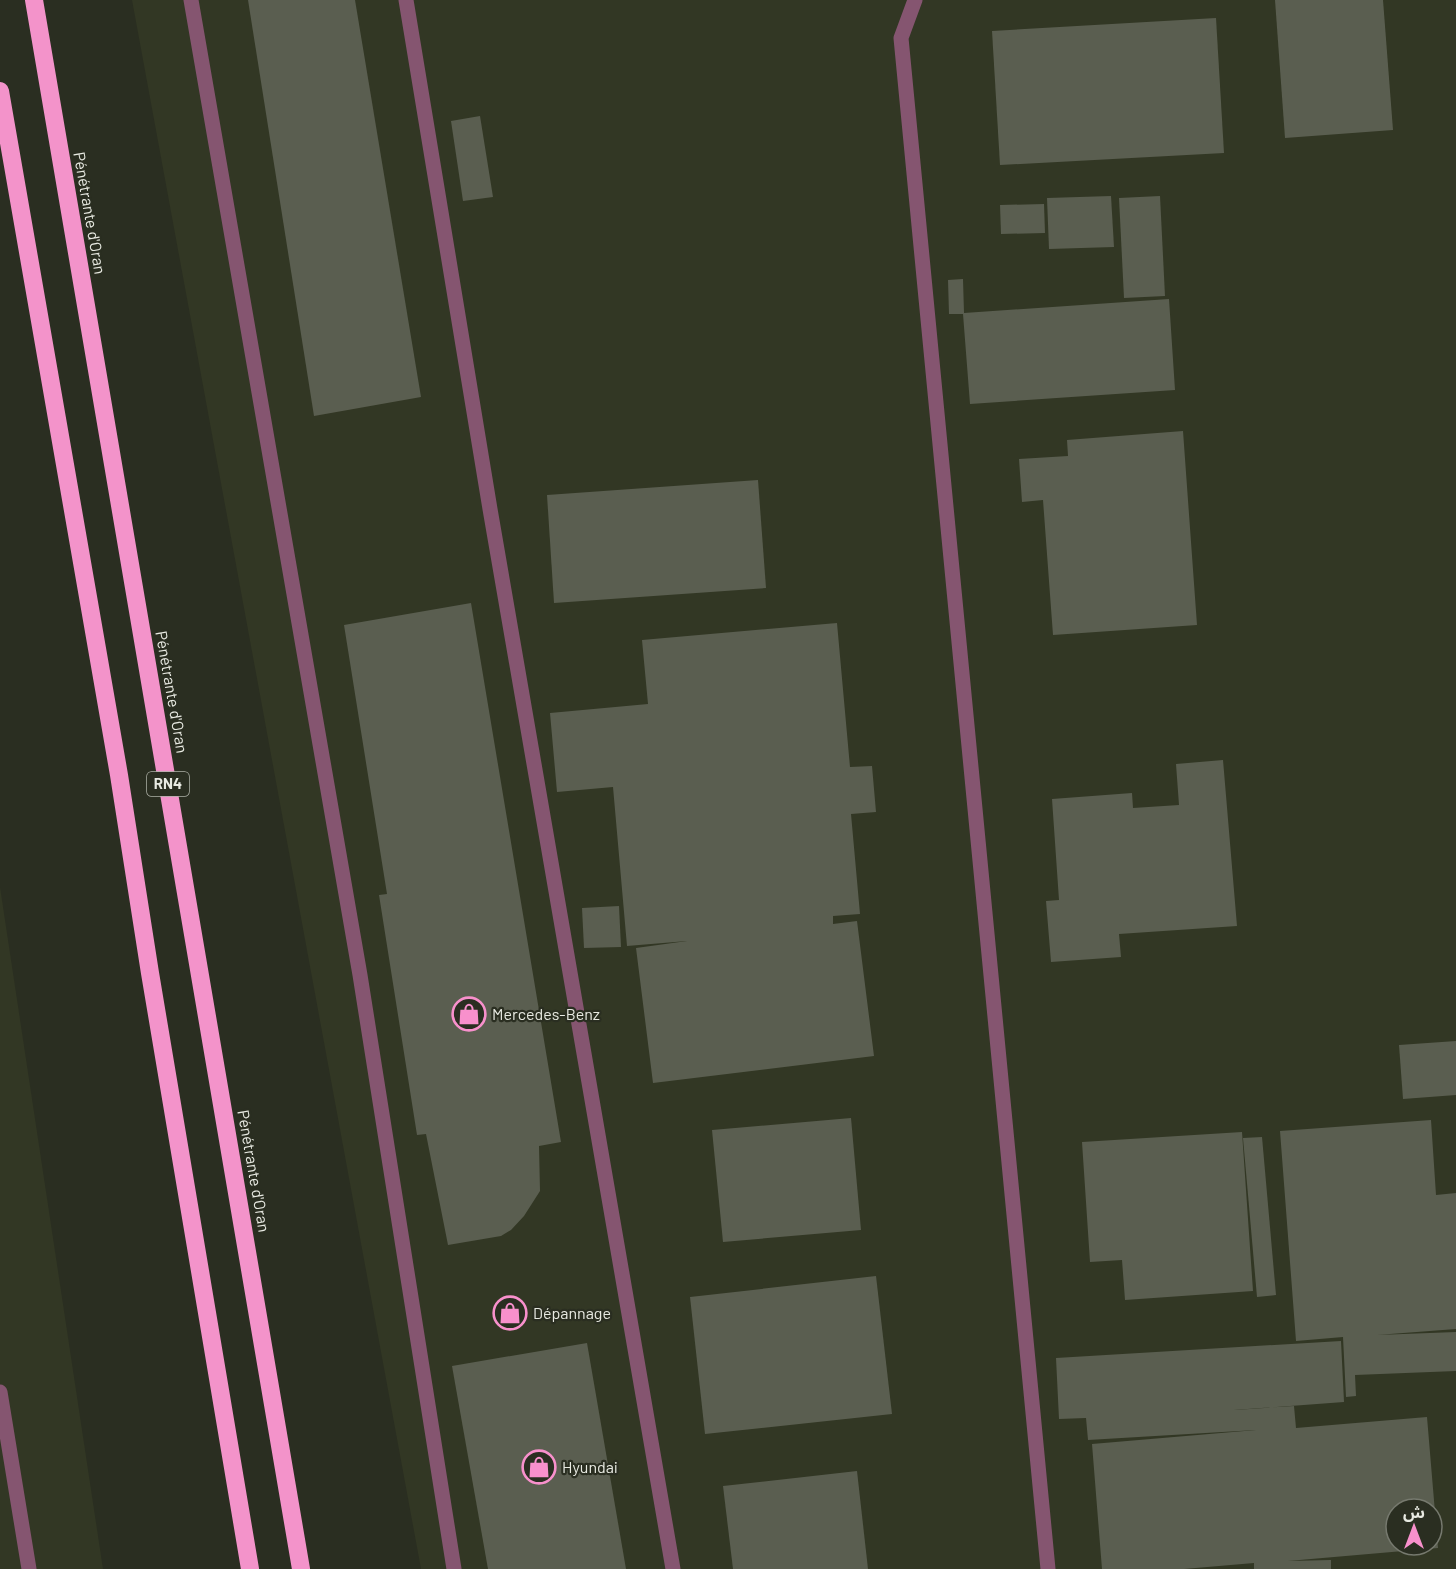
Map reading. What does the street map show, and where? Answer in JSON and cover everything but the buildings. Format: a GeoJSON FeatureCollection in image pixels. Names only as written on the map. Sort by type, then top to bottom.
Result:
{"type":"FeatureCollection","features":[{"type":"Feature","properties":{"kind":"highway","name":"Pénétrante d'Oran"},"geometry":{"type":"LineString","coordinates":[[34,0],[301,1569]]}},
{"type":"Feature","properties":{"kind":"highway","name":"RN4"},"geometry":{"type":"LineString","coordinates":[[0,91],[114,740],[150,973],[250,1569]]}},
{"type":"Feature","properties":{"kind":"street"},"geometry":{"type":"LineString","coordinates":[[191,0],[358,964],[454,1569]]}},
{"type":"Feature","properties":{"kind":"street"},"geometry":{"type":"LineString","coordinates":[[406,0],[492,521],[673,1569]]}},
{"type":"Feature","properties":{"kind":"street"},"geometry":{"type":"LineString","coordinates":[[915,0],[901,38],[1048,1569]]}},
{"type":"Feature","properties":{"kind":"street"},"geometry":{"type":"LineString","coordinates":[[0,1392],[29,1569]]}},
{"type":"Feature","properties":{"kind":"shaded area"},"geometry":{"type":"Polygon","coordinates":[[[132,0],[1456,0],[1456,1569],[421,1569],[132,0]]]}},
{"type":"Feature","properties":{"kind":"shaded area"},"geometry":{"type":"Polygon","coordinates":[[[0,887],[103,1569],[0,1569],[0,887]]]}},
{"type":"Feature","properties":{"kind":"place","name":"Mercedes-Benz"},"geometry":{"type":"Point","coordinates":[469,1014]}},
{"type":"Feature","properties":{"kind":"place","name":"Dépannage"},"geometry":{"type":"Point","coordinates":[510,1313]}},
{"type":"Feature","properties":{"kind":"place","name":"Hyundai"},"geometry":{"type":"Point","coordinates":[539,1467]}}]}
